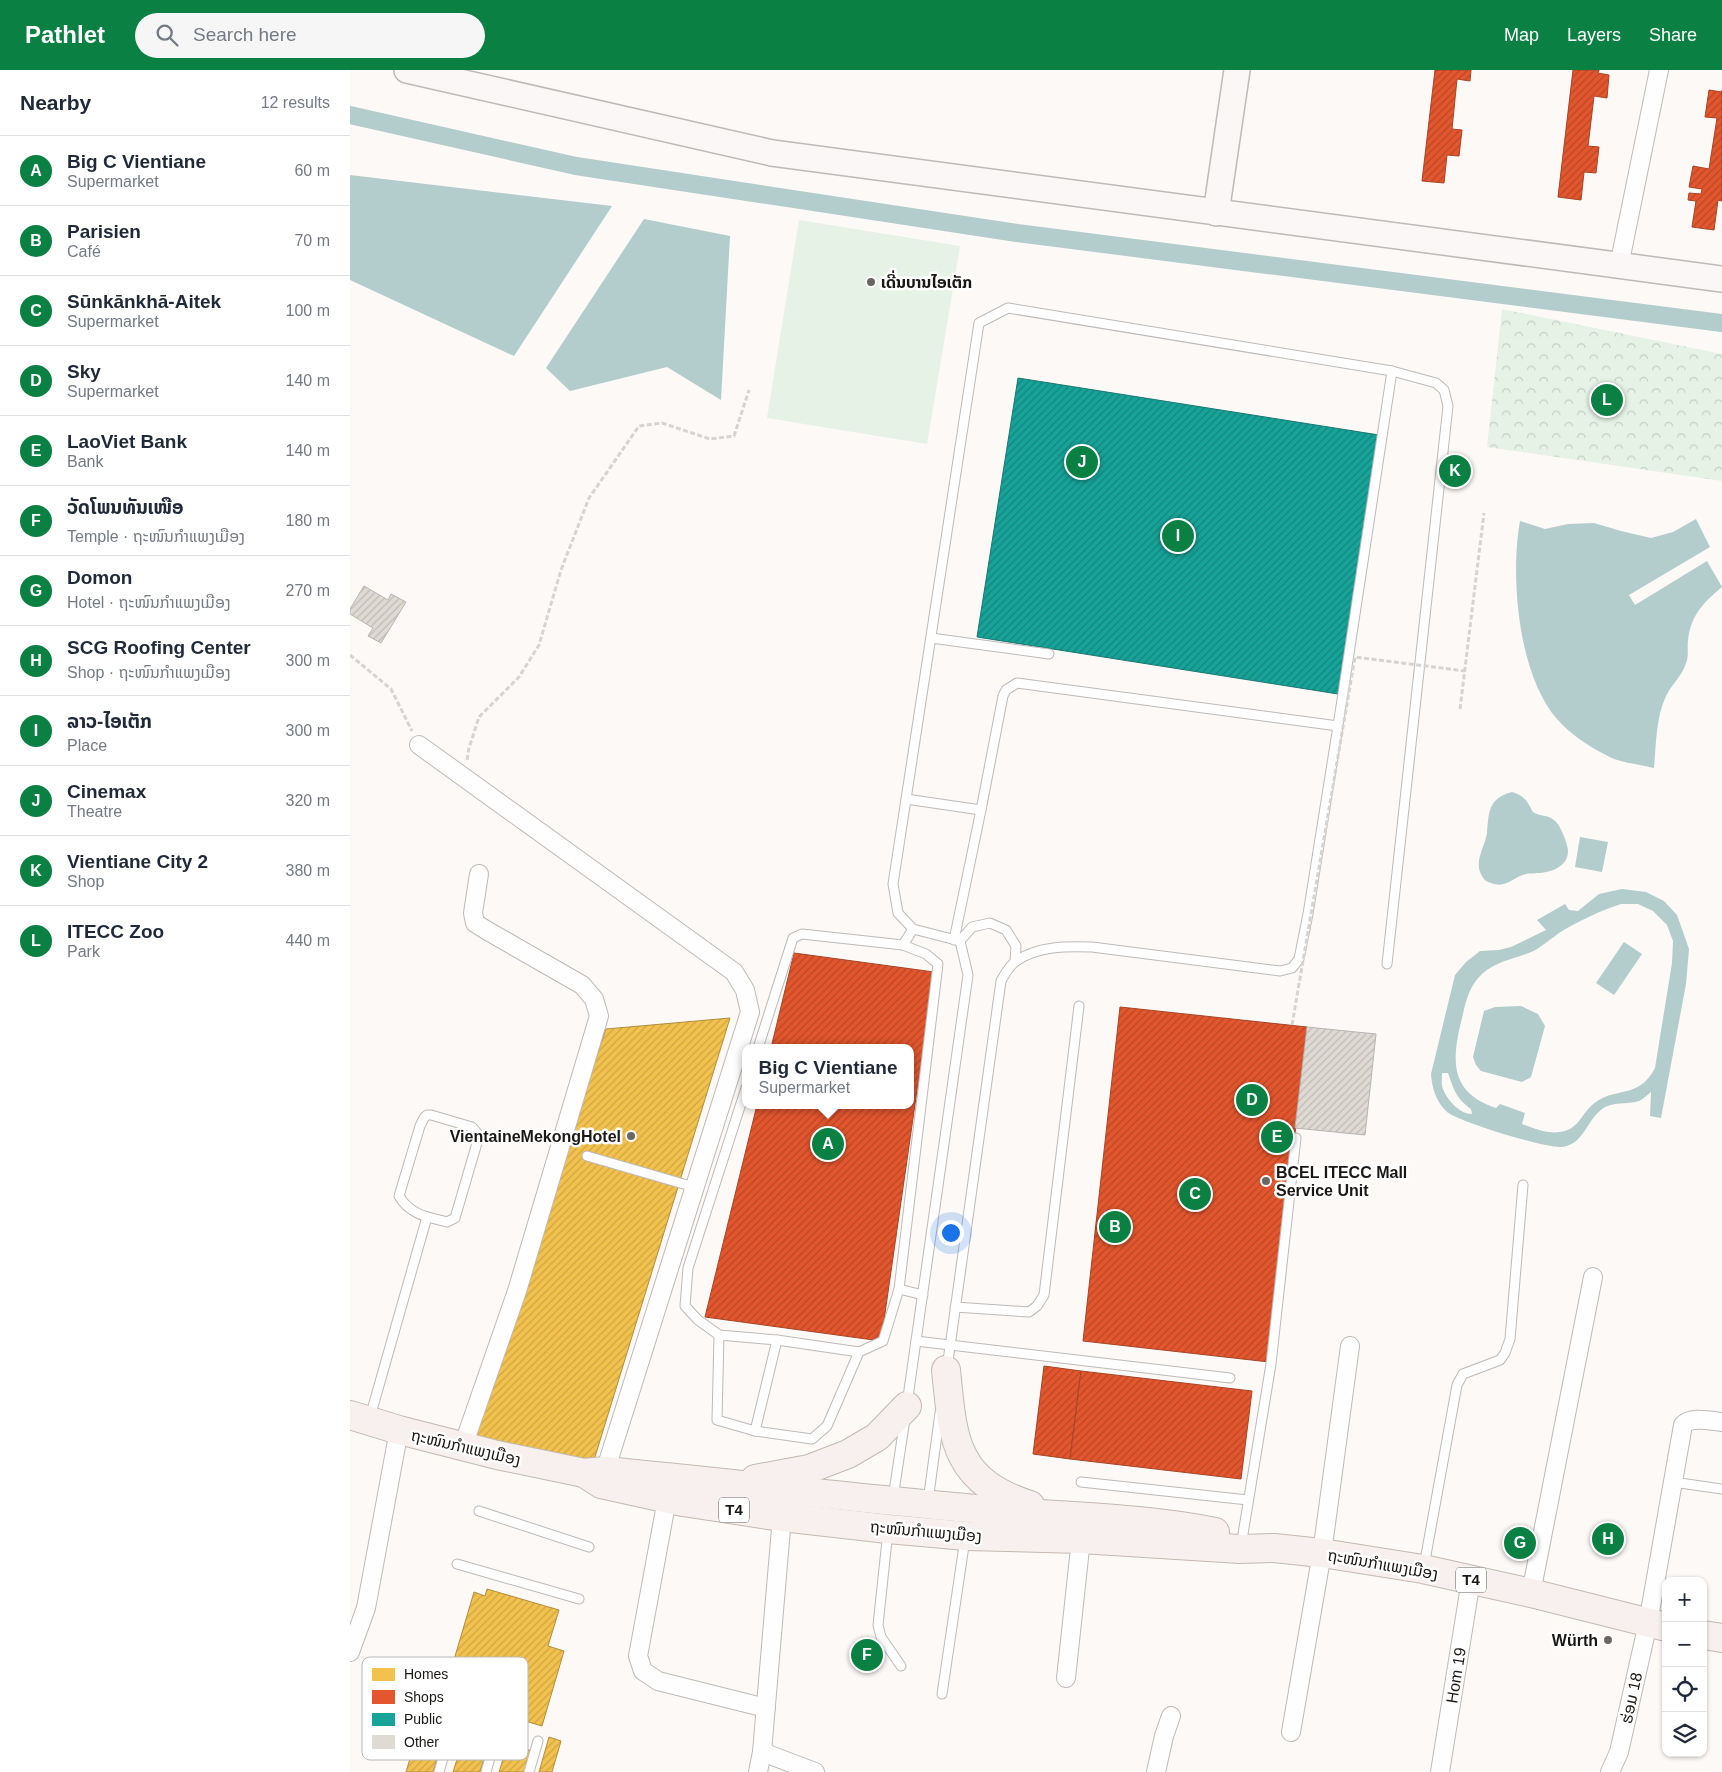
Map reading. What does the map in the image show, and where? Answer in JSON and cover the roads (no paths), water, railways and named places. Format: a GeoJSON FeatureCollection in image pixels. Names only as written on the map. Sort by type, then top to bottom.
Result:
{"type":"FeatureCollection","features":[{"type":"Feature","properties":{"kind":"main road"},"geometry":{"type":"LineString","coordinates":[[948,1358],[950,1414],[956,1441],[965,1461],[981,1480],[998,1493],[1060,1515]]}},
{"type":"Feature","properties":{"kind":"main road"},"geometry":{"type":"LineString","coordinates":[[724,1484],[809,1469],[848,1454],[877,1437],[907,1406]]}},
{"type":"Feature","properties":{"kind":"main road","name":"ຖະໜົນກຳແພງເມືອງ"},"geometry":{"type":"LineString","coordinates":[[359,1417],[399,1430],[463,1446],[597,1476],[667,1499],[721,1509],[888,1529],[966,1536],[1241,1543],[1322,1553],[1423,1569],[1531,1593],[1657,1625]]}},
{"type":"Feature","properties":{"kind":"main road","name":"ຖະໜົນກຳແພງເມືອງ"},"geometry":{"type":"LineString","coordinates":[[597,1476],[724,1484],[928,1505],[1143,1521],[1201,1529],[1241,1543]]}},
{"type":"Feature","properties":{"kind":"main road"},"geometry":{"type":"LineString","coordinates":[[1707,1636],[1722,1638]]}},
{"type":"Feature","properties":{"kind":"street"},"geometry":{"type":"LineString","coordinates":[[407,70],[772,153],[1722,279]]}},
{"type":"Feature","properties":{"kind":"street"},"geometry":{"type":"LineString","coordinates":[[1216,213],[1237,70]]}},
{"type":"Feature","properties":{"kind":"street"},"geometry":{"type":"LineString","coordinates":[[1619,266],[1659,70]]}},
{"type":"Feature","properties":{"kind":"street"},"geometry":{"type":"LineString","coordinates":[[419,744],[734,972],[745,990],[750,1012],[671,1262],[597,1476]]}},
{"type":"Feature","properties":{"kind":"street"},"geometry":{"type":"LineString","coordinates":[[463,1446],[517,1291],[599,1016],[594,999],[582,985],[476,923],[473,913],[479,874]]}},
{"type":"Feature","properties":{"kind":"street"},"geometry":{"type":"LineString","coordinates":[[1531,1593],[1593,1277]]}},
{"type":"Feature","properties":{"kind":"street"},"geometry":{"type":"LineString","coordinates":[[1291,1732],[1322,1553],[1350,1346]]}},
{"type":"Feature","properties":{"kind":"street","name":"ຮ່ອມ 18"},"geometry":{"type":"LineString","coordinates":[[1610,1772],[1619,1752],[1657,1625],[1673,1482],[1683,1425],[1692,1420],[1722,1422]]}},
{"type":"Feature","properties":{"kind":"street"},"geometry":{"type":"LineString","coordinates":[[350,1652],[366,1608],[399,1430]]}},
{"type":"Feature","properties":{"kind":"street"},"geometry":{"type":"LineString","coordinates":[[667,1499],[638,1656],[643,1671],[658,1681],[766,1708]]}},
{"type":"Feature","properties":{"kind":"street"},"geometry":{"type":"LineString","coordinates":[[888,1529],[893,1501]]}},
{"type":"Feature","properties":{"kind":"street"},"geometry":{"type":"LineString","coordinates":[[924,1532],[928,1505]]}},
{"type":"Feature","properties":{"kind":"street"},"geometry":{"type":"LineString","coordinates":[[758,1772],[762,1752],[782,1517]]}},
{"type":"Feature","properties":{"kind":"street"},"geometry":{"type":"LineString","coordinates":[[1066,1678],[1081,1539]]}},
{"type":"Feature","properties":{"kind":"street","name":"Hom 19"},"geometry":{"type":"LineString","coordinates":[[1440,1772],[1471,1580]]}},
{"type":"Feature","properties":{"kind":"street"},"geometry":{"type":"LineString","coordinates":[[1156,1772],[1171,1716]]}},
{"type":"Feature","properties":{"kind":"street"},"geometry":{"type":"LineString","coordinates":[[762,1752],[815,1772]]}},
{"type":"Feature","properties":{"kind":"lane"},"geometry":{"type":"LineString","coordinates":[[957,940],[913,929],[898,913],[893,884],[979,323],[1008,308],[1392,371],[1436,383],[1444,390],[1448,406],[1387,964]]}},
{"type":"Feature","properties":{"kind":"lane"},"geometry":{"type":"LineString","coordinates":[[928,1505],[1001,981],[1015,962],[1045,949],[1071,946],[1092,947],[1280,971],[1292,968],[1299,959],[1338,726],[1392,371]]}},
{"type":"Feature","properties":{"kind":"lane"},"geometry":{"type":"LineString","coordinates":[[931,638],[1049,654]]}},
{"type":"Feature","properties":{"kind":"lane"},"geometry":{"type":"LineString","coordinates":[[893,1501],[968,975],[957,940],[1003,696],[1006,690],[1017,684],[1338,726]]}},
{"type":"Feature","properties":{"kind":"lane"},"geometry":{"type":"LineString","coordinates":[[906,799],[982,810]]}},
{"type":"Feature","properties":{"kind":"lane"},"geometry":{"type":"LineString","coordinates":[[957,940],[972,927],[990,923],[1006,930],[1016,946],[1015,962]]}},
{"type":"Feature","properties":{"kind":"lane"},"geometry":{"type":"LineString","coordinates":[[903,945],[913,929]]}},
{"type":"Feature","properties":{"kind":"lane"},"geometry":{"type":"LineString","coordinates":[[742,1100],[688,1268],[685,1306],[698,1320],[719,1335],[777,1340],[859,1352],[883,1341],[899,1289],[938,964],[926,954],[903,945],[802,934],[793,938],[759,1044]]}},
{"type":"Feature","properties":{"kind":"lane"},"geometry":{"type":"LineString","coordinates":[[955,1307],[1029,1312],[1037,1306],[1044,1295],[1079,1006]]}},
{"type":"Feature","properties":{"kind":"lane"},"geometry":{"type":"LineString","coordinates":[[431,1115],[472,1127],[477,1134],[477,1143],[455,1218],[447,1222],[428,1217],[411,1211],[404,1206],[399,1196],[420,1126],[424,1118],[431,1115]]}},
{"type":"Feature","properties":{"kind":"lane"},"geometry":{"type":"LineString","coordinates":[[1241,1543],[1271,1364],[1296,1138]]}},
{"type":"Feature","properties":{"kind":"lane"},"geometry":{"type":"LineString","coordinates":[[587,1156],[694,1187]]}},
{"type":"Feature","properties":{"kind":"lane"},"geometry":{"type":"LineString","coordinates":[[1423,1569],[1457,1385],[1463,1374],[1500,1360],[1505,1353],[1510,1339],[1523,1185]]}},
{"type":"Feature","properties":{"kind":"lane"},"geometry":{"type":"LineString","coordinates":[[359,1417],[428,1217]]}},
{"type":"Feature","properties":{"kind":"lane"},"geometry":{"type":"LineString","coordinates":[[671,1262],[688,1268]]}},
{"type":"Feature","properties":{"kind":"lane"},"geometry":{"type":"LineString","coordinates":[[899,1289],[923,1295]]}},
{"type":"Feature","properties":{"kind":"lane"},"geometry":{"type":"LineString","coordinates":[[719,1335],[717,1420],[755,1431],[812,1440],[827,1426],[859,1352]]}},
{"type":"Feature","properties":{"kind":"lane"},"geometry":{"type":"LineString","coordinates":[[755,1431],[777,1340]]}},
{"type":"Feature","properties":{"kind":"lane"},"geometry":{"type":"LineString","coordinates":[[916,1341],[948,1358],[1230,1378]]}},
{"type":"Feature","properties":{"kind":"lane"},"geometry":{"type":"LineString","coordinates":[[1081,1482],[1248,1500]]}},
{"type":"Feature","properties":{"kind":"lane"},"geometry":{"type":"LineString","coordinates":[[1673,1482],[1722,1488]]}},
{"type":"Feature","properties":{"kind":"lane"},"geometry":{"type":"LineString","coordinates":[[479,1511],[590,1547]]}},
{"type":"Feature","properties":{"kind":"lane"},"geometry":{"type":"LineString","coordinates":[[888,1529],[878,1625],[881,1637],[901,1666]]}},
{"type":"Feature","properties":{"kind":"lane"},"geometry":{"type":"LineString","coordinates":[[942,1694],[966,1536]]}},
{"type":"Feature","properties":{"kind":"lane"},"geometry":{"type":"LineString","coordinates":[[456,1564],[579,1599]]}},
{"type":"Feature","properties":{"kind":"lane"},"geometry":{"type":"LineString","coordinates":[[529,1772],[538,1741]]}},
{"type":"Feature","properties":{"kind":"water"},"geometry":{"type":"Polygon","coordinates":[[[350,175],[612,206],[514,356],[350,280],[350,175]]]}},
{"type":"Feature","properties":{"kind":"water"},"geometry":{"type":"Polygon","coordinates":[[[644,219],[730,236],[721,400],[667,367],[570,391],[546,368],[644,219]]]}},
{"type":"Feature","properties":{"kind":"water"},"geometry":{"type":"Polygon","coordinates":[[[1696,519],[1710,547],[1629,595],[1635,605],[1707,561],[1722,587],[1699,610],[1692,623],[1686,663],[1666,696],[1660,713],[1654,768],[1611,758],[1573,735],[1557,719],[1544,700],[1533,677],[1520,624],[1517,596],[1517,544],[1520,521],[1545,529],[1568,524],[1594,523],[1651,538],[1673,532],[1696,519]]]}},
{"type":"Feature","properties":{"kind":"water"},"geometry":{"type":"Polygon","coordinates":[[[1512,792],[1524,798],[1533,812],[1552,818],[1556,822],[1567,844],[1568,851],[1565,861],[1557,868],[1542,873],[1521,875],[1501,885],[1487,881],[1483,877],[1480,871],[1479,860],[1486,838],[1491,807],[1498,798],[1512,792]]]}},
{"type":"Feature","properties":{"kind":"water"},"geometry":{"type":"Polygon","coordinates":[[[1580,837],[1608,842],[1602,872],[1575,867],[1580,837]]]}},
{"type":"Feature","properties":{"kind":"water"},"geometry":{"type":"Polygon","coordinates":[[[1622,889],[1646,892],[1664,901],[1677,915],[1689,949],[1686,984],[1661,1118],[1650,1116],[1651,1092],[1639,1101],[1615,1104],[1602,1109],[1575,1142],[1561,1147],[1503,1134],[1468,1122],[1447,1112],[1435,1094],[1431,1074],[1455,975],[1466,962],[1480,951],[1511,947],[1546,930],[1537,920],[1565,904],[1569,910],[1578,911],[1599,894],[1622,889]],[[1621,904],[1574,924],[1537,949],[1495,965],[1478,978],[1467,998],[1457,1045],[1457,1071],[1461,1083],[1469,1093],[1480,1101],[1496,1108],[1500,1104],[1525,1113],[1522,1124],[1555,1132],[1570,1129],[1599,1100],[1633,1089],[1641,1085],[1648,1078],[1655,1068],[1672,963],[1673,941],[1667,925],[1653,911],[1638,904],[1621,904]],[[1442,1073],[1442,1087],[1448,1098],[1454,1106],[1463,1112],[1472,1114],[1471,1109],[1456,1093],[1448,1073],[1442,1073]]]}},
{"type":"Feature","properties":{"kind":"water"},"geometry":{"type":"Polygon","coordinates":[[[1624,942],[1642,954],[1614,995],[1596,983],[1624,942]]]}},
{"type":"Feature","properties":{"kind":"water"},"geometry":{"type":"Polygon","coordinates":[[[1521,1006],[1538,1014],[1545,1026],[1531,1077],[1522,1082],[1481,1071],[1473,1057],[1484,1011],[1495,1007],[1521,1006]]]}},
{"type":"Feature","properties":{"kind":"waterway"},"geometry":{"type":"LineString","coordinates":[[350,115],[576,166],[1017,233],[1722,323]]}},
{"type":"Feature","properties":{"kind":"place","name":"ເດີ່ນບານໄອເຕັກ"},"geometry":{"type":"Point","coordinates":[871,282]}},
{"type":"Feature","properties":{"kind":"place","name":"ITECC Zoo"},"geometry":{"type":"Point","coordinates":[1607,400]}},
{"type":"Feature","properties":{"kind":"place","name":"Cinemax"},"geometry":{"type":"Point","coordinates":[1082,462]}},
{"type":"Feature","properties":{"kind":"place","name":"Vientiane City 2"},"geometry":{"type":"Point","coordinates":[1455,471]}},
{"type":"Feature","properties":{"kind":"place","name":"ລາວ-ໄອເຕັກ"},"geometry":{"type":"Point","coordinates":[1178,536]}},
{"type":"Feature","properties":{"kind":"place","name":"Sky"},"geometry":{"type":"Point","coordinates":[1252,1100]}},
{"type":"Feature","properties":{"kind":"place","name":"VientaineMekongHotel"},"geometry":{"type":"Point","coordinates":[631,1136]}},
{"type":"Feature","properties":{"kind":"place","name":"LaoViet Bank"},"geometry":{"type":"Point","coordinates":[1277,1137]}},
{"type":"Feature","properties":{"kind":"place","name":"Big C Vientiane"},"geometry":{"type":"Point","coordinates":[828,1144]}},
{"type":"Feature","properties":{"kind":"place","name":"BCEL ITECC Mall Service Unit"},"geometry":{"type":"Point","coordinates":[1266,1181]}},
{"type":"Feature","properties":{"kind":"place","name":"Sūnkānkhā-Aitek"},"geometry":{"type":"Point","coordinates":[1195,1194]}},
{"type":"Feature","properties":{"kind":"place","name":"Parisien"},"geometry":{"type":"Point","coordinates":[1115,1227]}},
{"type":"Feature","properties":{"kind":"place","name":"SCG Roofing Center"},"geometry":{"type":"Point","coordinates":[1608,1539]}},
{"type":"Feature","properties":{"kind":"place","name":"Domon"},"geometry":{"type":"Point","coordinates":[1520,1543]}},
{"type":"Feature","properties":{"kind":"place","name":"Würth"},"geometry":{"type":"Point","coordinates":[1608,1640]}},
{"type":"Feature","properties":{"kind":"place","name":"ວັດໂພນທັນເໜືອ"},"geometry":{"type":"Point","coordinates":[867,1655]}}]}
